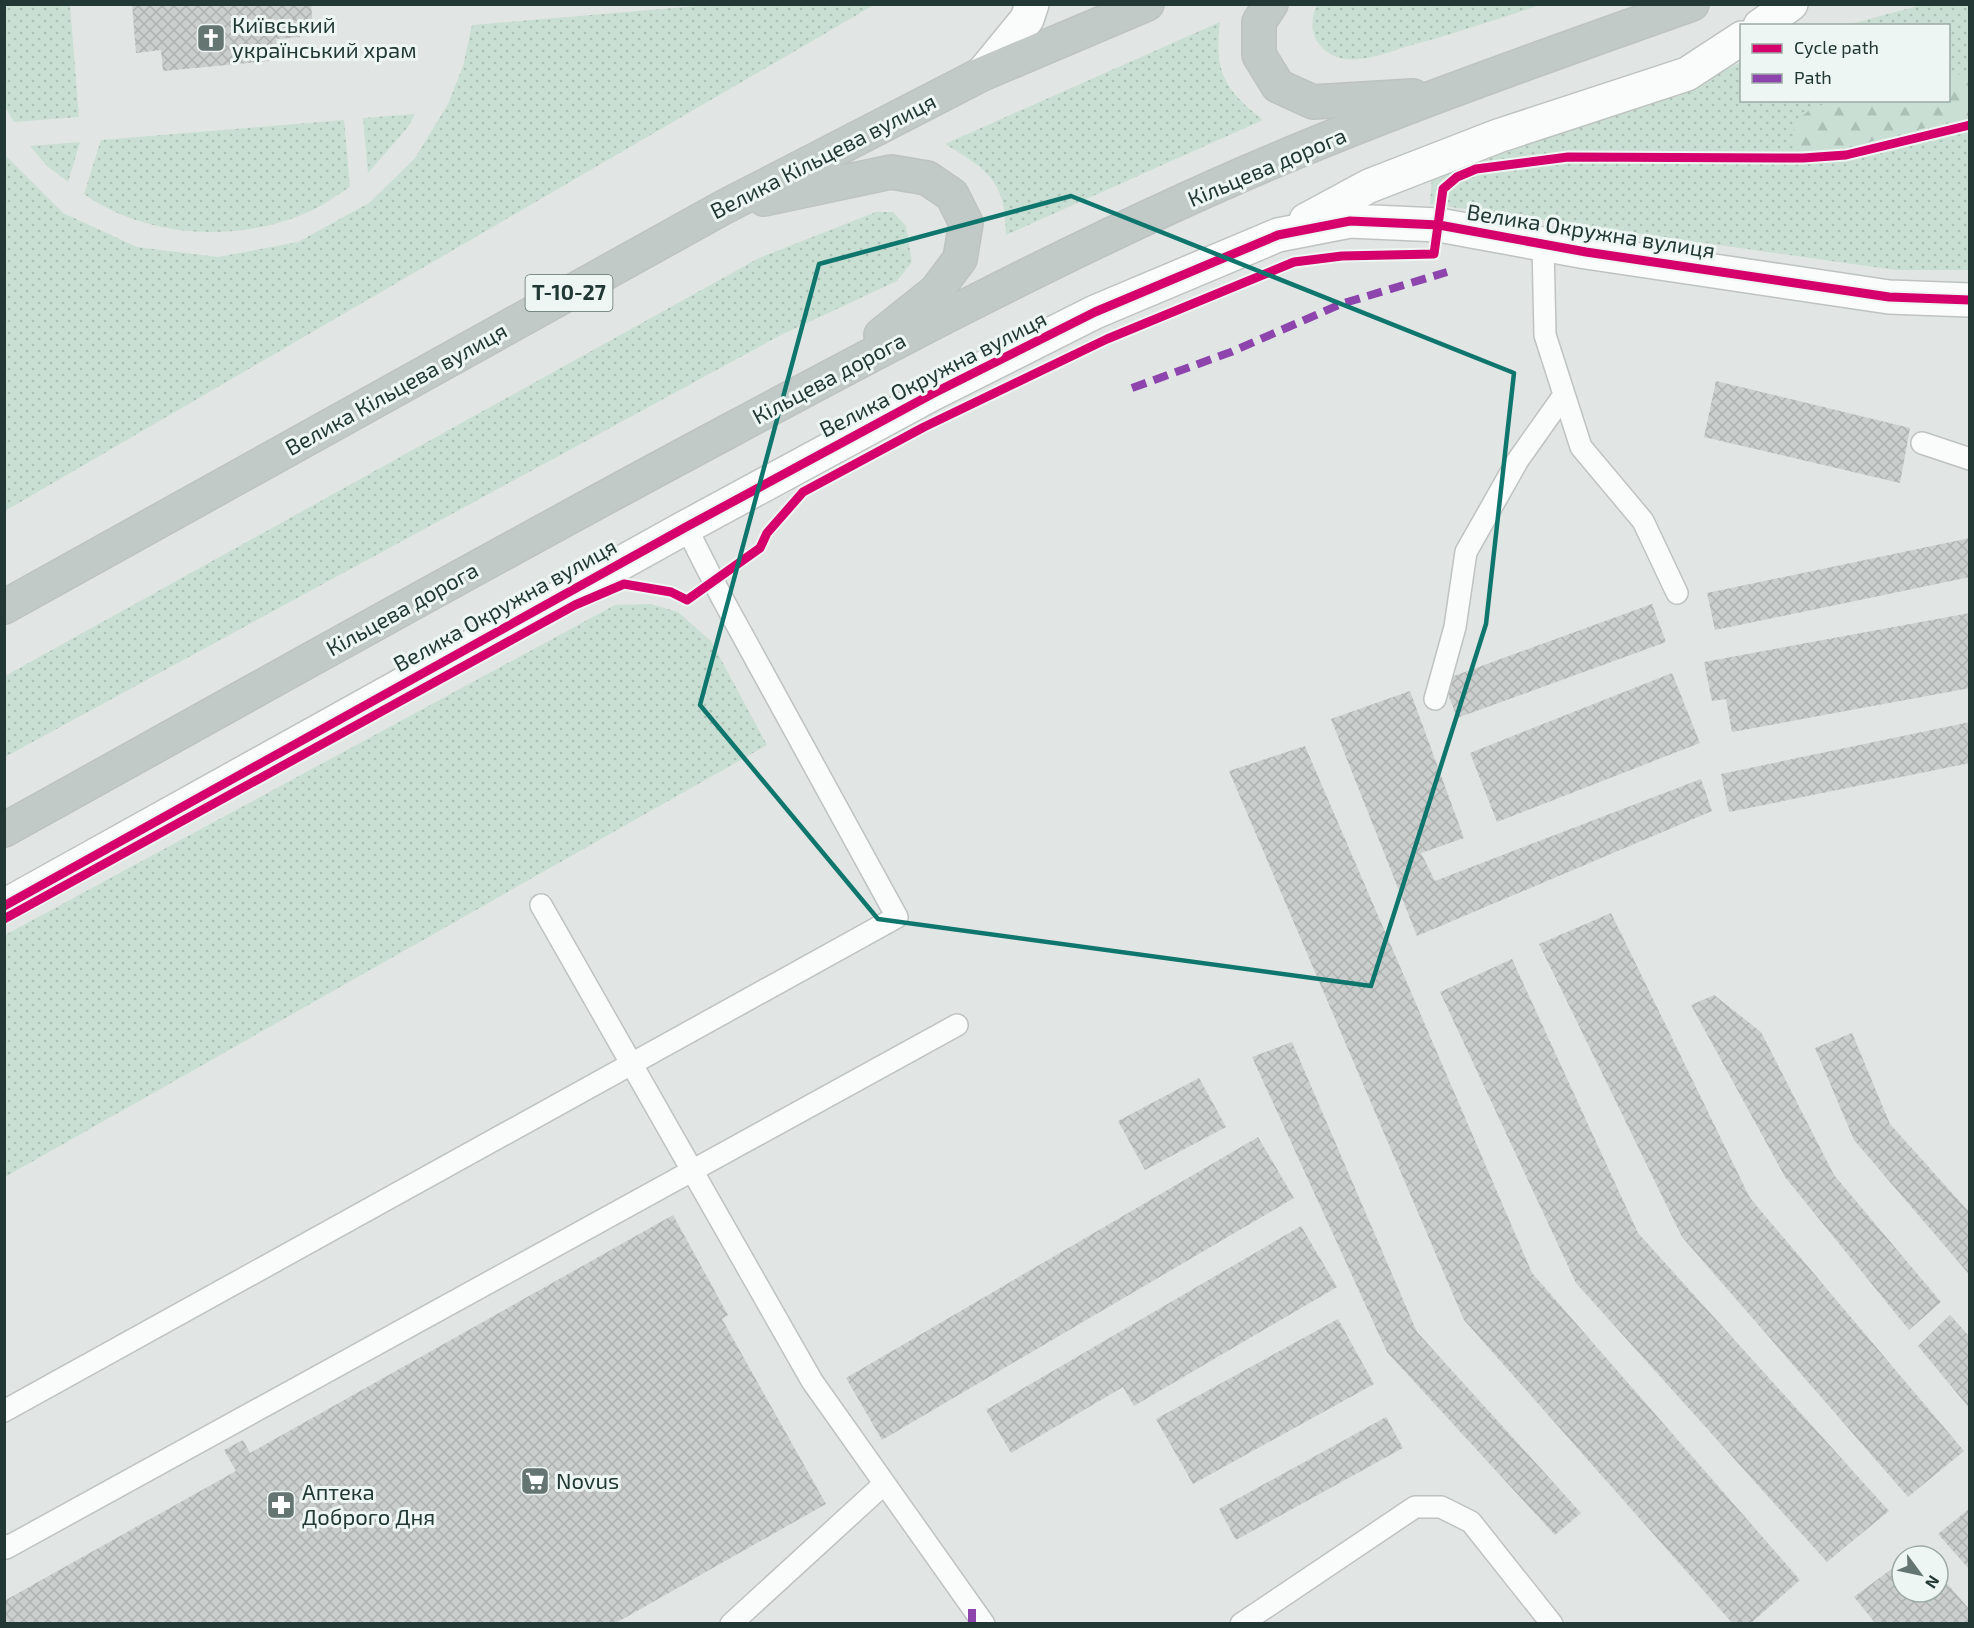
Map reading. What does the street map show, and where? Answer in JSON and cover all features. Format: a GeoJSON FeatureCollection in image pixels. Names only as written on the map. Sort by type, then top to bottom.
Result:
{"type":"FeatureCollection","features":[{"type":"Feature","properties":{"kind":"highway","name":"Велика Кільцева вулиця"},"geometry":{"type":"LineString","coordinates":[[4,607],[724,207],[982,74],[1147,4]]}},
{"type":"Feature","properties":{"kind":"highway"},"geometry":{"type":"LineString","coordinates":[[1271,4],[1259,22],[1259,56],[1278,86],[1313,102],[1440,94]]}},
{"type":"Feature","properties":{"kind":"highway","name":"Кільцева дорога"},"geometry":{"type":"LineString","coordinates":[[4,831],[598,500],[828,377],[1041,269],[1240,176],[1440,94],[1692,4]]}},
{"type":"Feature","properties":{"kind":"highway"},"geometry":{"type":"LineString","coordinates":[[724,207],[891,172],[927,178],[952,195],[966,223],[960,259],[936,291],[828,377]]}},
{"type":"Feature","properties":{"kind":"street"},"geometry":{"type":"LineString","coordinates":[[982,74],[1027,19],[1032,4]]}},
{"type":"Feature","properties":{"kind":"street"},"geometry":{"type":"LineString","coordinates":[[1763,24],[1791,4]]}},
{"type":"Feature","properties":{"kind":"street"},"geometry":{"type":"LineString","coordinates":[[1278,235],[1380,182],[1498,136],[1688,74],[1740,39]]}},
{"type":"Feature","properties":{"kind":"street","name":"Велика Окружна вулиця"},"geometry":{"type":"LineString","coordinates":[[4,906],[686,527],[932,394],[1095,312],[1278,235],[1350,221],[1439,225],[1543,245],[1888,297],[1970,300]]}},
{"type":"Feature","properties":{"kind":"lane"},"geometry":{"type":"LineString","coordinates":[[1543,245],[1545,335],[1581,447],[1643,520],[1677,593]]}},
{"type":"Feature","properties":{"kind":"lane"},"geometry":{"type":"LineString","coordinates":[[1435,699],[1455,627],[1466,552],[1518,460],[1564,395]]}},
{"type":"Feature","properties":{"kind":"lane"},"geometry":{"type":"LineString","coordinates":[[1922,443],[1970,459]]}},
{"type":"Feature","properties":{"kind":"lane"},"geometry":{"type":"LineString","coordinates":[[4,1411],[897,917],[726,606],[686,527]]}},
{"type":"Feature","properties":{"kind":"lane"},"geometry":{"type":"LineString","coordinates":[[541,905],[690,1171],[812,1381],[984,1623]]}},
{"type":"Feature","properties":{"kind":"lane"},"geometry":{"type":"LineString","coordinates":[[4,1545],[6,1548],[957,1024]]}},
{"type":"Feature","properties":{"kind":"lane"},"geometry":{"type":"LineString","coordinates":[[731,1623],[884,1484]]}},
{"type":"Feature","properties":{"kind":"lane"},"geometry":{"type":"LineString","coordinates":[[1241,1623],[1415,1507],[1441,1507],[1471,1522],[1552,1623]]}},
{"type":"Feature","properties":{"kind":"highlighted area"},"geometry":{"type":"Polygon","coordinates":[[[1071,196],[1514,373],[1486,624],[1371,986],[878,919],[700,705],[819,264],[1071,196]]]}},
{"type":"Feature","properties":{"kind":"green space"},"geometry":{"type":"Polygon","coordinates":[[[5,4],[70,5],[79,117],[14,122],[5,107],[5,4]]]}},
{"type":"Feature","properties":{"kind":"green space"},"geometry":{"type":"Polygon","coordinates":[[[1317,4],[1540,5],[1377,56],[1347,59],[1327,52],[1315,36],[1312,27],[1317,4]]]}},
{"type":"Feature","properties":{"kind":"green space"},"geometry":{"type":"Polygon","coordinates":[[[709,5],[874,5],[5,511],[5,155],[63,213],[137,247],[218,257],[298,242],[369,203],[415,158],[448,104],[463,66],[472,25],[709,5]]]}},
{"type":"Feature","properties":{"kind":"green space"},"geometry":{"type":"Polygon","coordinates":[[[1921,5],[1969,5],[1969,270],[1895,270],[1430,204],[1432,177],[1680,94],[1740,63],[1740,102],[1950,102],[1950,24],[1851,24],[1921,5]]]}},
{"type":"Feature","properties":{"kind":"green space"},"geometry":{"type":"Polygon","coordinates":[[[1220,22],[1219,54],[1225,78],[1239,99],[1263,120],[1006,235],[1003,202],[992,179],[973,162],[945,144],[1220,22]]]}},
{"type":"Feature","properties":{"kind":"green space"},"geometry":{"type":"Polygon","coordinates":[[[1969,72],[1969,117],[1828,152],[1802,151],[1793,141],[1794,123],[1813,107],[1836,102],[1950,102],[1950,77],[1969,72]]]}},
{"type":"Feature","properties":{"kind":"green space"},"geometry":{"type":"Polygon","coordinates":[[[415,114],[408,127],[368,173],[363,118],[415,114]]]}},
{"type":"Feature","properties":{"kind":"green space"},"geometry":{"type":"Polygon","coordinates":[[[344,120],[350,187],[312,211],[279,223],[222,232],[163,227],[135,220],[109,209],[84,194],[101,140],[344,120]]]}},
{"type":"Feature","properties":{"kind":"green space"},"geometry":{"type":"Polygon","coordinates":[[[80,142],[68,182],[47,166],[30,146],[80,142]]]}},
{"type":"Feature","properties":{"kind":"green space"},"geometry":{"type":"Polygon","coordinates":[[[876,212],[893,212],[906,226],[912,262],[897,281],[781,335],[5,757],[5,676],[759,258],[876,212]]]}},
{"type":"Feature","properties":{"kind":"green space"},"geometry":{"type":"Polygon","coordinates":[[[651,604],[678,612],[711,641],[767,745],[5,1177],[5,935],[615,605],[651,604]]]}},
{"type":"Feature","properties":{"kind":"building","name":"Київський український храм"},"geometry":{"type":"Polygon","coordinates":[[[132,4],[311,4],[313,28],[299,30],[300,37],[276,39],[279,60],[163,71],[161,50],[136,53],[132,4]]]}},
{"type":"Feature","properties":{"kind":"building"},"geometry":{"type":"Polygon","coordinates":[[[1716,381],[1910,428],[1900,483],[1704,437],[1716,381]]]}},
{"type":"Feature","properties":{"kind":"building"},"geometry":{"type":"Polygon","coordinates":[[[1970,538],[1970,577],[1715,630],[1707,593],[1970,538]]]}},
{"type":"Feature","properties":{"kind":"building"},"geometry":{"type":"Polygon","coordinates":[[[1652,604],[1666,642],[1457,718],[1443,680],[1652,604]]]}},
{"type":"Feature","properties":{"kind":"building"},"geometry":{"type":"Polygon","coordinates":[[[1970,613],[1970,688],[1732,732],[1726,699],[1712,701],[1704,662],[1970,613]]]}},
{"type":"Feature","properties":{"kind":"building"},"geometry":{"type":"Polygon","coordinates":[[[1672,673],[1700,743],[1497,822],[1470,753],[1672,673]]]}},
{"type":"Feature","properties":{"kind":"building"},"geometry":{"type":"Polygon","coordinates":[[[1410,691],[1464,838],[1421,853],[1435,881],[1701,779],[1712,811],[1417,936],[1331,719],[1410,691]]]}},
{"type":"Feature","properties":{"kind":"building"},"geometry":{"type":"Polygon","coordinates":[[[1970,722],[1970,763],[1729,812],[1721,774],[1970,722]]]}},
{"type":"Feature","properties":{"kind":"building"},"geometry":{"type":"Polygon","coordinates":[[[1305,746],[1532,1273],[1800,1580],[1750,1624],[1733,1624],[1464,1320],[1229,771],[1305,746]]]}},
{"type":"Feature","properties":{"kind":"building"},"geometry":{"type":"Polygon","coordinates":[[[1611,913],[1750,1198],[1964,1451],[1908,1497],[1682,1237],[1539,944],[1611,913]]]}},
{"type":"Feature","properties":{"kind":"building"},"geometry":{"type":"Polygon","coordinates":[[[1512,959],[1638,1233],[1889,1511],[1827,1562],[1576,1283],[1440,992],[1512,959]]]}},
{"type":"Feature","properties":{"kind":"building"},"geometry":{"type":"Polygon","coordinates":[[[1714,995],[1761,1032],[1834,1175],[1941,1302],[1909,1330],[1785,1177],[1691,1005],[1714,995]]]}},
{"type":"Feature","properties":{"kind":"building"},"geometry":{"type":"Polygon","coordinates":[[[1852,1033],[1890,1124],[1970,1213],[1968,1273],[1854,1140],[1815,1048],[1852,1033]]]}},
{"type":"Feature","properties":{"kind":"building"},"geometry":{"type":"Polygon","coordinates":[[[1292,1042],[1417,1332],[1581,1513],[1555,1535],[1387,1352],[1252,1057],[1292,1042]]]}},
{"type":"Feature","properties":{"kind":"building"},"geometry":{"type":"Polygon","coordinates":[[[1199,1078],[1226,1127],[1145,1170],[1118,1121],[1199,1078]]]}},
{"type":"Feature","properties":{"kind":"building"},"geometry":{"type":"Polygon","coordinates":[[[1258,1137],[1294,1198],[882,1440],[846,1378],[1258,1137]]]}},
{"type":"Feature","properties":{"kind":"building"},"geometry":{"type":"Polygon","coordinates":[[[673,1215],[728,1315],[722,1319],[826,1504],[614,1624],[4,1624],[4,1601],[236,1471],[224,1450],[243,1440],[250,1453],[673,1215]]]}},
{"type":"Feature","properties":{"kind":"building"},"geometry":{"type":"Polygon","coordinates":[[[1301,1226],[1337,1287],[1134,1406],[1123,1387],[1011,1453],[986,1410],[1301,1226]]]}},
{"type":"Feature","properties":{"kind":"building"},"geometry":{"type":"Polygon","coordinates":[[[1950,1315],[1970,1337],[1970,1409],[1918,1346],[1950,1315]]]}},
{"type":"Feature","properties":{"kind":"building"},"geometry":{"type":"Polygon","coordinates":[[[1338,1319],[1374,1384],[1193,1484],[1156,1419],[1338,1319]]]}},
{"type":"Feature","properties":{"kind":"building"},"geometry":{"type":"Polygon","coordinates":[[[1386,1417],[1403,1448],[1236,1540],[1219,1509],[1386,1417]]]}},
{"type":"Feature","properties":{"kind":"building"},"geometry":{"type":"Polygon","coordinates":[[[1970,1508],[1970,1570],[1950,1548],[1950,1544],[1947,1544],[1938,1534],[1970,1508]]]}},
{"type":"Feature","properties":{"kind":"building"},"geometry":{"type":"Polygon","coordinates":[[[1890,1570],[1890,1604],[1950,1604],[1950,1587],[1970,1610],[1970,1624],[1876,1624],[1854,1597],[1890,1570]]]}},
{"type":"Feature","properties":{"kind":"marked path"},"geometry":{"type":"LineString","coordinates":[[1132,388],[1231,352],[1341,304],[1447,272]]}},
{"type":"Feature","properties":{"kind":"marked path"},"geometry":{"type":"LineString","coordinates":[[972,1607],[972,1624]]}},
{"type":"Feature","properties":{"kind":"cycle path"},"geometry":{"type":"LineString","coordinates":[[4,919],[575,605],[624,584],[671,592],[687,600],[760,548],[767,533],[803,492],[924,427],[1107,339],[1294,262],[1342,256],[1434,254],[1443,189],[1457,177],[1476,169],[1568,157],[1803,158],[1846,155],[1970,125]]}},
{"type":"Feature","properties":{"kind":"cycle path"},"geometry":{"type":"LineString","coordinates":[[4,906],[686,527],[932,394],[1095,312],[1278,235],[1350,221],[1439,225],[1586,252],[1889,297],[1970,300]]}},
{"type":"Feature","properties":{"kind":"place","name":"Київський український храм"},"geometry":{"type":"Point","coordinates":[211,38]}},
{"type":"Feature","properties":{"kind":"place","name":"Novus"},"geometry":{"type":"Point","coordinates":[535,1481]}},
{"type":"Feature","properties":{"kind":"place","name":"Аптека Доброго Дня"},"geometry":{"type":"Point","coordinates":[281,1505]}}]}
